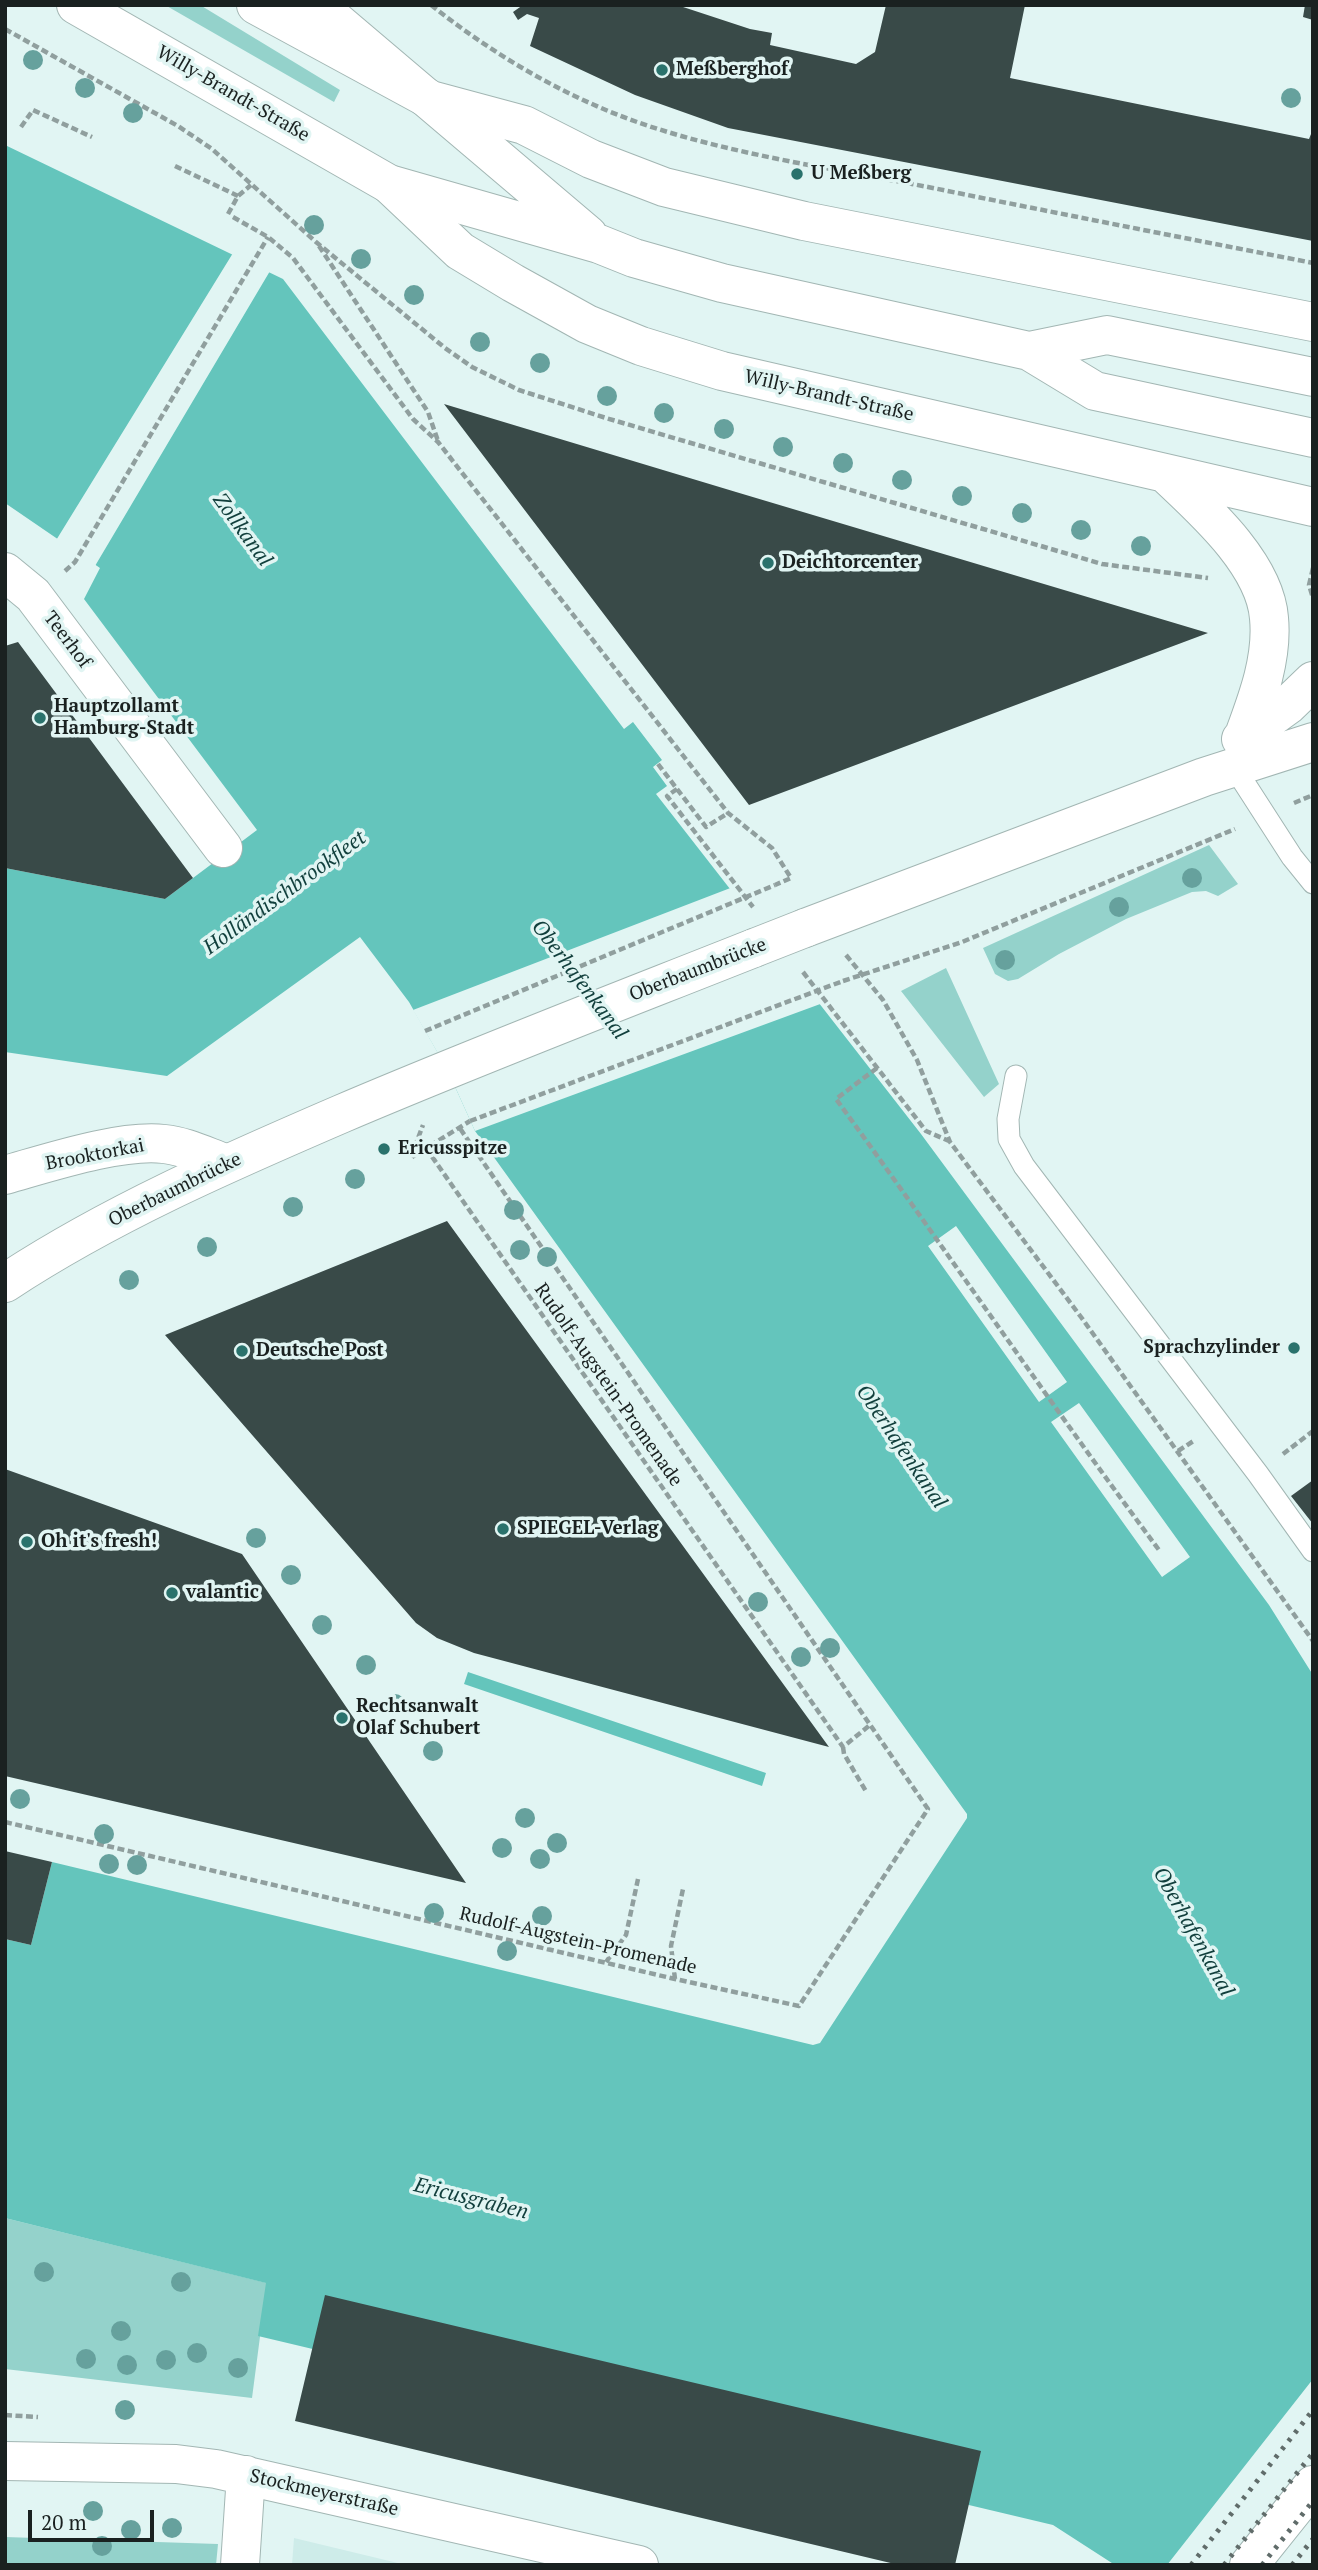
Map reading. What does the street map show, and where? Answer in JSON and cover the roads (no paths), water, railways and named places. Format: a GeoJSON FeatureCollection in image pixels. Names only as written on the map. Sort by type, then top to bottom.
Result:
{"type":"FeatureCollection","features":[{"type":"Feature","properties":{"kind":"main road","name":"Willy-Brandt-Straße"},"geometry":{"type":"LineString","coordinates":[[76,5],[389,184],[460,251],[587,324],[641,346],[722,371],[1313,507]]}},
{"type":"Feature","properties":{"kind":"main road","name":"Willy-Brandt-Straße"},"geometry":{"type":"LineString","coordinates":[[256,5],[431,100],[524,125],[591,159],[664,187],[743,207],[1313,322]]}},
{"type":"Feature","properties":{"kind":"main road","name":"Willy-Brandt-Straße"},"geometry":{"type":"LineString","coordinates":[[317,5],[599,244]]}},
{"type":"Feature","properties":{"kind":"main road","name":"Willy-Brandt-Straße"},"geometry":{"type":"LineString","coordinates":[[389,184],[599,244],[634,258],[722,283],[1029,351],[1095,391],[1313,438]]}},
{"type":"Feature","properties":{"kind":"main road","name":"Willy-Brandt-Straße"},"geometry":{"type":"LineString","coordinates":[[1029,351],[1107,335],[1313,377]]}},
{"type":"Feature","properties":{"kind":"main road"},"geometry":{"type":"LineString","coordinates":[[1166,474],[1218,523],[1236,545],[1259,585],[1269,615],[1269,645],[1260,693],[1227,760]]}},
{"type":"Feature","properties":{"kind":"main road","name":"Teerhof"},"geometry":{"type":"LineString","coordinates":[[5,572],[33,595],[223,848]]}},
{"type":"Feature","properties":{"kind":"main road","name":"Oberbaumbrücke"},"geometry":{"type":"LineString","coordinates":[[1227,760],[1313,681]]}},
{"type":"Feature","properties":{"kind":"main road","name":"Oberbaumbrücke"},"geometry":{"type":"LineString","coordinates":[[5,1283],[48,1255],[175,1186],[447,1069],[1227,760],[1313,742]]}},
{"type":"Feature","properties":{"kind":"main road","name":"Brooktorkai"},"geometry":{"type":"LineString","coordinates":[[5,1175],[76,1155],[135,1144],[163,1144],[190,1150],[225,1163]]}},
{"type":"Feature","properties":{"kind":"main road","name":"Oberbaumbrücke"},"geometry":{"type":"LineString","coordinates":[[5,1263],[48,1255]]}},
{"type":"Feature","properties":{"kind":"main road","name":"Stockmeyerstraße"},"geometry":{"type":"LineString","coordinates":[[5,2461],[176,2464],[246,2475],[639,2565]]}},
{"type":"Feature","properties":{"kind":"main road"},"geometry":{"type":"LineString","coordinates":[[240,2565],[246,2475]]}},
{"type":"Feature","properties":{"kind":"main road"},"geometry":{"type":"LineString","coordinates":[[1249,2565],[1313,2485]]}},
{"type":"Feature","properties":{"kind":"lane"},"geometry":{"type":"LineString","coordinates":[[1227,760],[1292,857],[1313,883]]}},
{"type":"Feature","properties":{"kind":"lane"},"geometry":{"type":"LineString","coordinates":[[1016,1076],[1008,1119],[1009,1139],[1024,1166],[1250,1463],[1313,1551]]}},
{"type":"Feature","properties":{"kind":"water"},"geometry":{"type":"Polygon","coordinates":[[[5,145],[283,279],[624,729],[633,722],[662,760],[653,767],[667,786],[656,794],[921,1134],[1269,1605],[1313,1675],[1313,2565],[1115,2565],[1053,2525],[258,2336],[266,2283],[5,2218],[5,1939],[31,1945],[52,1862],[813,2045],[820,2043],[967,1818],[967,1814],[475,1131],[447,1069],[409,1002],[360,937],[167,1076],[5,1052],[5,868],[165,899],[257,830],[84,599],[100,568],[5,503],[5,145]]]}},
{"type":"Feature","properties":{"kind":"water"},"geometry":{"type":"Polygon","coordinates":[[[468,1672],[766,1773],[762,1786],[464,1684],[468,1672]]]}},
{"type":"Feature","properties":{"kind":"railway"},"geometry":{"type":"LineString","coordinates":[[1191,2565],[1313,2410]]}},
{"type":"Feature","properties":{"kind":"railway"},"geometry":{"type":"LineString","coordinates":[[1224,2565],[1313,2453]]}},
{"type":"Feature","properties":{"kind":"railway"},"geometry":{"type":"LineString","coordinates":[[1262,2565],[1313,2501]]}},
{"type":"Feature","properties":{"kind":"railway"},"geometry":{"type":"LineString","coordinates":[[1292,2565],[1313,2539]]}},
{"type":"Feature","properties":{"kind":"place","name":"Meßberghof"},"geometry":{"type":"Point","coordinates":[662,70]}},
{"type":"Feature","properties":{"kind":"place","name":"U Meßberg"},"geometry":{"type":"Point","coordinates":[797,174]}},
{"type":"Feature","properties":{"kind":"place","name":"Deichtorcenter"},"geometry":{"type":"Point","coordinates":[768,563]}},
{"type":"Feature","properties":{"kind":"place","name":"Hauptzollamt Hamburg-Stadt"},"geometry":{"type":"Point","coordinates":[40,718]}},
{"type":"Feature","properties":{"kind":"place","name":"Ericusspitze"},"geometry":{"type":"Point","coordinates":[384,1149]}},
{"type":"Feature","properties":{"kind":"place","name":"Sprachzylinder"},"geometry":{"type":"Point","coordinates":[1294,1348]}},
{"type":"Feature","properties":{"kind":"place","name":"Deutsche Post"},"geometry":{"type":"Point","coordinates":[242,1351]}},
{"type":"Feature","properties":{"kind":"place","name":"SPIEGEL-Verlag"},"geometry":{"type":"Point","coordinates":[503,1529]}},
{"type":"Feature","properties":{"kind":"place","name":"Oh it's fresh!"},"geometry":{"type":"Point","coordinates":[27,1542]}},
{"type":"Feature","properties":{"kind":"place","name":"valantic"},"geometry":{"type":"Point","coordinates":[172,1593]}},
{"type":"Feature","properties":{"kind":"place","name":"Rechtsanwalt Olaf Schubert"},"geometry":{"type":"Point","coordinates":[342,1718]}},
{"type":"Feature","properties":{"kind":"water label","name":"Zollkanal"},"geometry":{"type":"Point","coordinates":[242,530]}},
{"type":"Feature","properties":{"kind":"water label","name":"Holländischbrookfleet"},"geometry":{"type":"Point","coordinates":[285,893]}},
{"type":"Feature","properties":{"kind":"water label","name":"Oberhafenkanal"},"geometry":{"type":"Point","coordinates":[579,980]}},
{"type":"Feature","properties":{"kind":"water label","name":"Oberhafenkanal"},"geometry":{"type":"Point","coordinates":[901,1447]}},
{"type":"Feature","properties":{"kind":"water label","name":"Oberhafenkanal"},"geometry":{"type":"Point","coordinates":[1193,1932]}},
{"type":"Feature","properties":{"kind":"water label","name":"Ericusgraben"},"geometry":{"type":"Point","coordinates":[471,2199]}}]}
